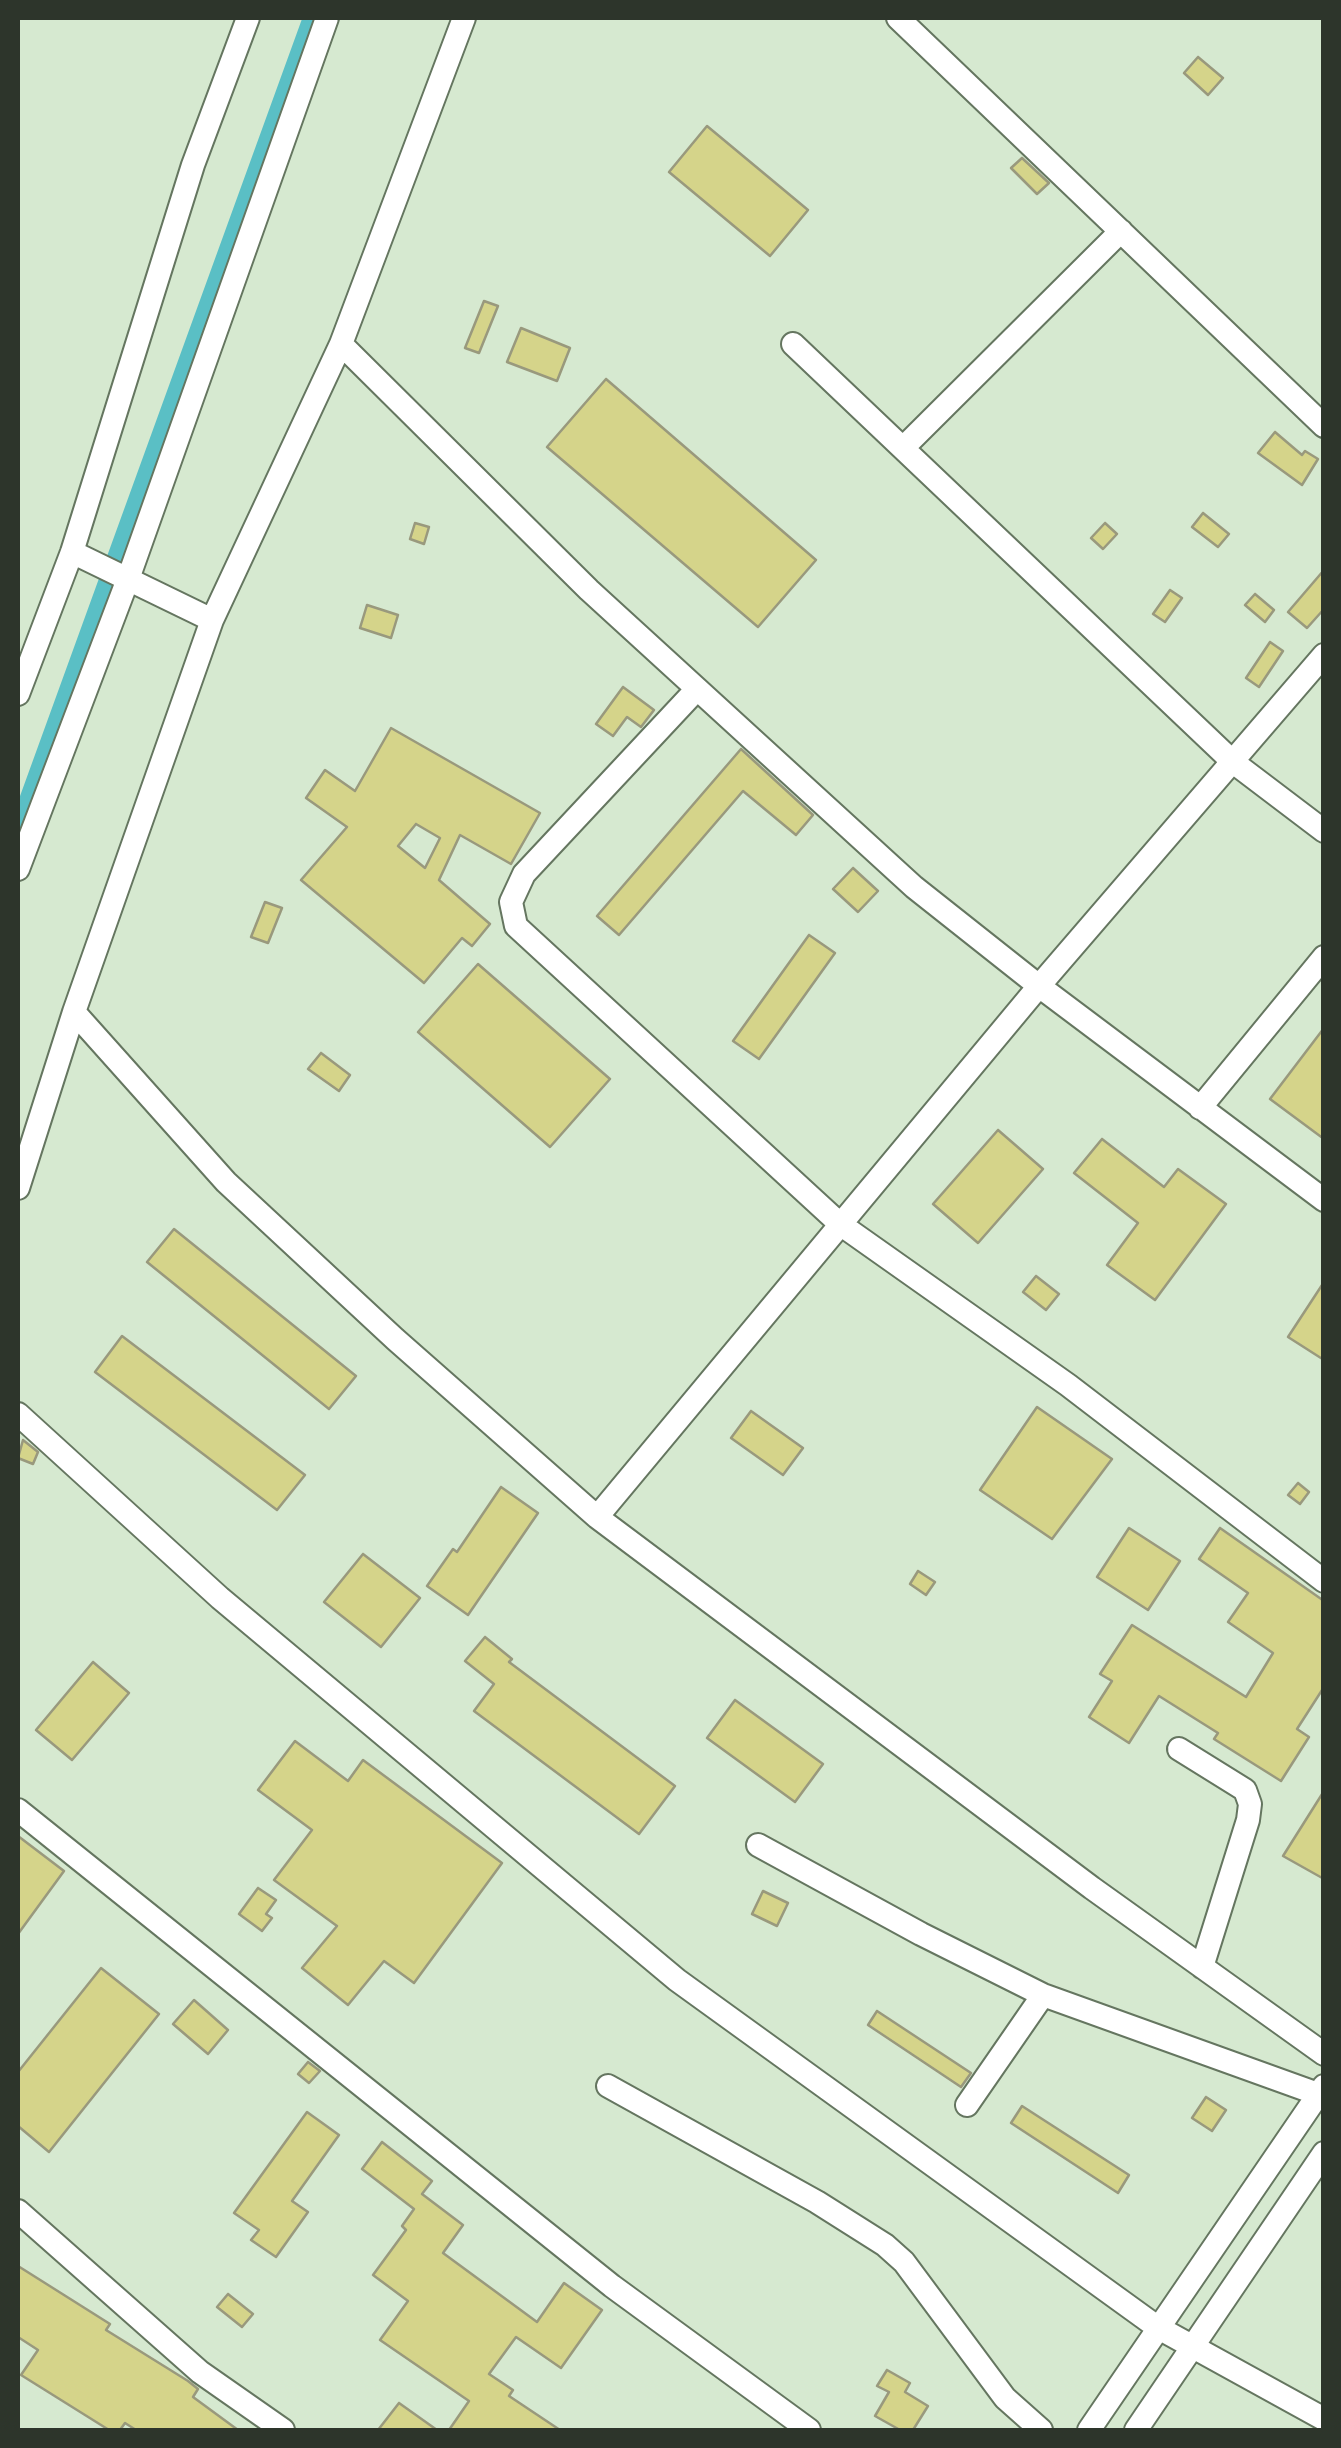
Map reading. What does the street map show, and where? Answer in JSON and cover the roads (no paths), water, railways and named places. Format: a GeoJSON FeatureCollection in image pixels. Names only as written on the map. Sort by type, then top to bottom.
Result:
{"type":"FeatureCollection","features":[{"type":"Feature","properties":{"kind":"street"},"geometry":{"type":"LineString","coordinates":[[18,694],[72,552],[192,165],[248,18]]}},
{"type":"Feature","properties":{"kind":"street"},"geometry":{"type":"LineString","coordinates":[[18,869],[128,579],[327,18]]}},
{"type":"Feature","properties":{"kind":"street"},"geometry":{"type":"LineString","coordinates":[[18,1188],[74,1012],[212,620],[341,344],[464,18]]}},
{"type":"Feature","properties":{"kind":"street"},"geometry":{"type":"LineString","coordinates":[[898,18],[1324,426]]}},
{"type":"Feature","properties":{"kind":"street"},"geometry":{"type":"LineString","coordinates":[[903,448],[1120,231]]}},
{"type":"Feature","properties":{"kind":"street"},"geometry":{"type":"LineString","coordinates":[[341,344],[589,590],[914,887],[1324,1200]]}},
{"type":"Feature","properties":{"kind":"street"},"geometry":{"type":"LineString","coordinates":[[793,344],[1233,762],[1324,831]]}},
{"type":"Feature","properties":{"kind":"street"},"geometry":{"type":"LineString","coordinates":[[72,552],[212,620]]}},
{"type":"Feature","properties":{"kind":"street"},"geometry":{"type":"LineString","coordinates":[[598,1516],[1039,986],[1324,655]]}},
{"type":"Feature","properties":{"kind":"street"},"geometry":{"type":"LineString","coordinates":[[697,689],[524,874],[511,902],[516,926],[840,1224],[1068,1385],[1324,1581]]}},
{"type":"Feature","properties":{"kind":"street"},"geometry":{"type":"LineString","coordinates":[[1200,1108],[1324,957]]}},
{"type":"Feature","properties":{"kind":"street"},"geometry":{"type":"LineString","coordinates":[[74,1012],[226,1182],[394,1340],[598,1516],[1092,1888],[1324,2054]]}},
{"type":"Feature","properties":{"kind":"street"},"geometry":{"type":"LineString","coordinates":[[18,1414],[220,1598],[677,1980],[1158,2327],[1324,2420]]}},
{"type":"Feature","properties":{"kind":"street"},"geometry":{"type":"LineString","coordinates":[[1179,1749],[1245,1790],[1250,1804],[1202,1966]]}},
{"type":"Feature","properties":{"kind":"street"},"geometry":{"type":"LineString","coordinates":[[18,1810],[612,2286],[808,2430]]}},
{"type":"Feature","properties":{"kind":"street"},"geometry":{"type":"LineString","coordinates":[[758,1845],[1043,1995],[1321,2090],[1089,2430]]}},
{"type":"Feature","properties":{"kind":"street"},"geometry":{"type":"LineString","coordinates":[[966,2105],[1043,1995]]}},
{"type":"Feature","properties":{"kind":"street"},"geometry":{"type":"LineString","coordinates":[[608,2086],[818,2202],[885,2245],[904,2262],[1004,2398],[1041,2430]]}},
{"type":"Feature","properties":{"kind":"street"},"geometry":{"type":"LineString","coordinates":[[1136,2430],[1324,2153]]}},
{"type":"Feature","properties":{"kind":"street"},"geometry":{"type":"LineString","coordinates":[[18,2211],[200,2372],[283,2430]]}},
{"type":"Feature","properties":{"kind":"waterway"},"geometry":{"type":"LineString","coordinates":[[18,831],[313,18]]}}]}
